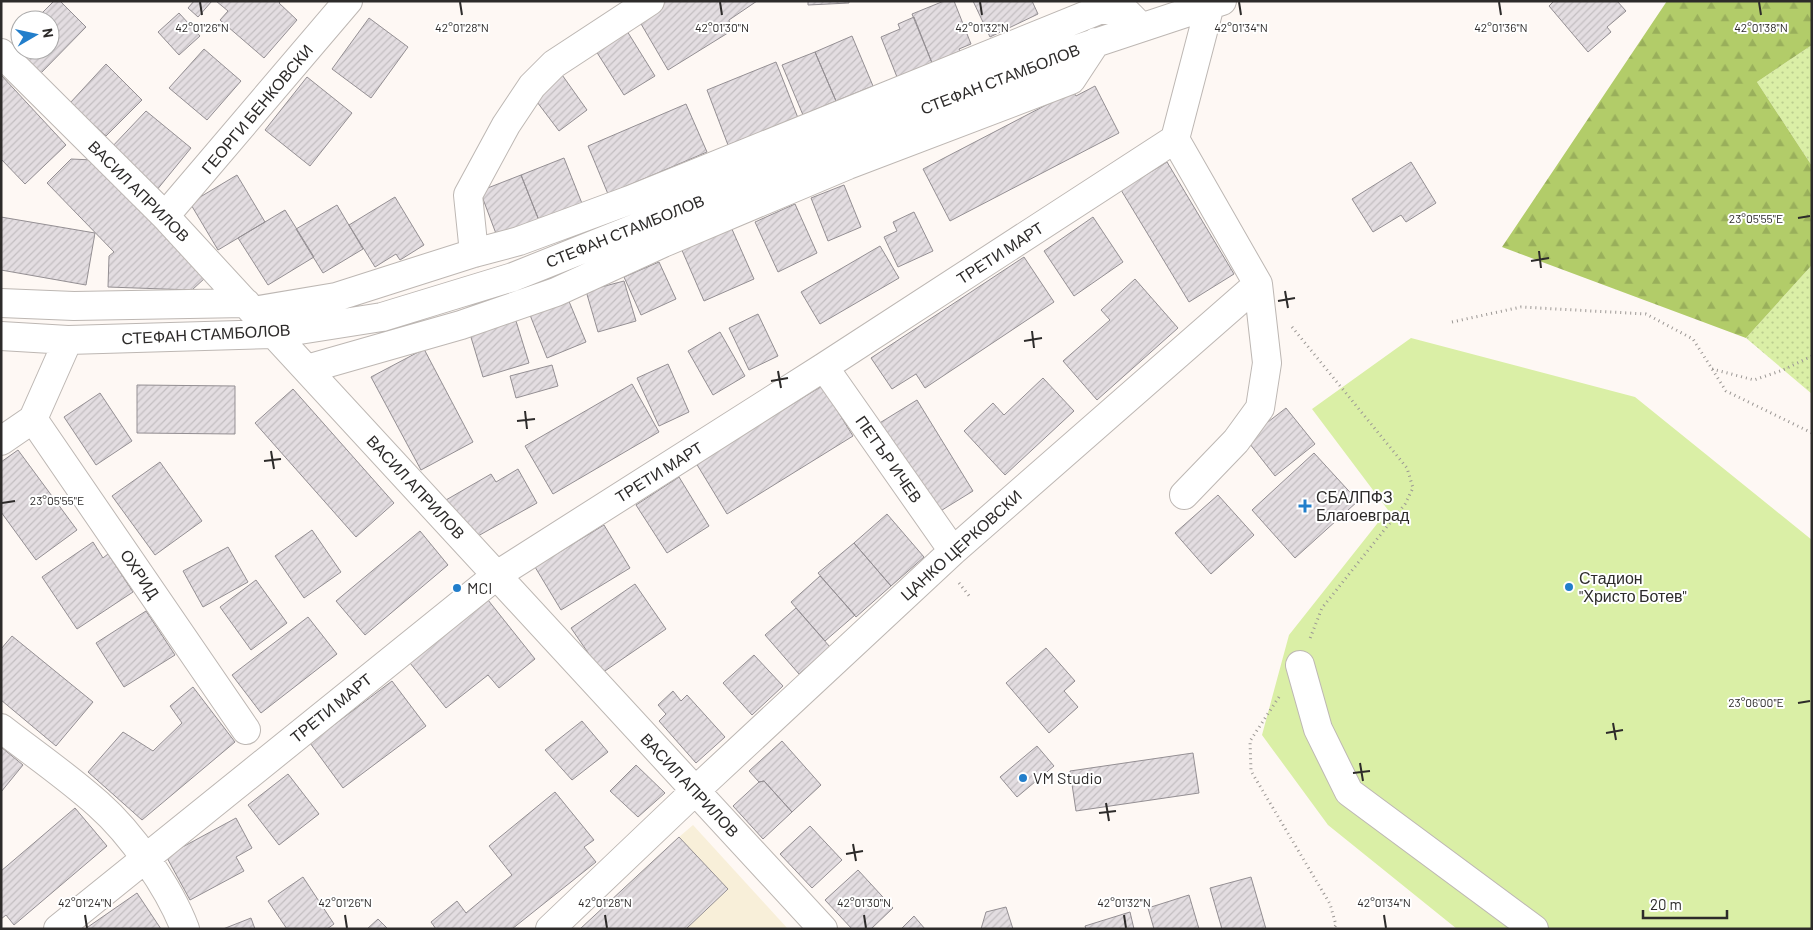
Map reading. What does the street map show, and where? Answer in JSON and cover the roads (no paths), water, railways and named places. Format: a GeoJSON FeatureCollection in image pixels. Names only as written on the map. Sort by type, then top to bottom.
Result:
{"type":"FeatureCollection","features":[{"type":"Feature","properties":{"kind":"street","name":"ГЕОРГИ БЕНКОВСКИ"},"geometry":{"type":"LineString","coordinates":[[165,216],[348,1]]}},
{"type":"Feature","properties":{"kind":"street"},"geometry":{"type":"LineString","coordinates":[[474,253],[468,195],[506,124],[532,86],[554,64],[650,1]]}},
{"type":"Feature","properties":{"kind":"street"},"geometry":{"type":"LineString","coordinates":[[1184,495],[1236,441],[1260,408],[1267,363],[1258,284],[1175,139],[1214,2]]}},
{"type":"Feature","properties":{"kind":"street","name":"СТЕФАН СТАМБОЛОВ"},"geometry":{"type":"LineString","coordinates":[[1,336],[68,340],[274,334],[382,317],[513,277],[638,227],[837,143],[1096,42],[1214,2]]}},
{"type":"Feature","properties":{"kind":"street"},"geometry":{"type":"LineString","coordinates":[[1,303],[74,306],[249,307],[336,297],[474,253],[519,241],[630,200],[1099,10],[1124,10],[1141,27]]}},
{"type":"Feature","properties":{"kind":"street"},"geometry":{"type":"LineString","coordinates":[[306,369],[461,325],[556,292],[664,243],[848,165],[1071,80],[1096,42]]}},
{"type":"Feature","properties":{"kind":"street","name":"ВАСИЛ АПРИЛОВ"},"geometry":{"type":"LineString","coordinates":[[1,53],[165,216],[823,929]]}},
{"type":"Feature","properties":{"kind":"street","name":"ТРЕТИ МАРТ"},"geometry":{"type":"LineString","coordinates":[[58,929],[497,575],[824,367],[1175,139]]}},
{"type":"Feature","properties":{"kind":"street","name":"ЦАНКО ЦЕРКОВСКИ"},"geometry":{"type":"LineString","coordinates":[[550,929],[954,550],[1258,284]]}},
{"type":"Feature","properties":{"kind":"street"},"geometry":{"type":"LineString","coordinates":[[1,441],[33,419],[68,340]]}},
{"type":"Feature","properties":{"kind":"street","name":"ПЕТЪР ИЧЕВ"},"geometry":{"type":"LineString","coordinates":[[824,367],[954,550]]}},
{"type":"Feature","properties":{"kind":"street","name":"ОХРИД"},"geometry":{"type":"LineString","coordinates":[[33,419],[246,730]]}},
{"type":"Feature","properties":{"kind":"street"},"geometry":{"type":"LineString","coordinates":[[1300,665],[1318,729],[1350,792],[1534,929]]}},
{"type":"Feature","properties":{"kind":"street"},"geometry":{"type":"LineString","coordinates":[[1,728],[98,804],[124,831],[145,858],[180,914],[185,929]]}},
{"type":"Feature","properties":{"kind":"place","name":"СБАЛПФЗ Благоевград"},"geometry":{"type":"Point","coordinates":[1305,506]}},
{"type":"Feature","properties":{"kind":"place","name":"Стадион \"Христо Ботев\""},"geometry":{"type":"Point","coordinates":[1569,587]}},
{"type":"Feature","properties":{"kind":"place","name":"MCI"},"geometry":{"type":"Point","coordinates":[457,588]}},
{"type":"Feature","properties":{"kind":"place","name":"VM Studio"},"geometry":{"type":"Point","coordinates":[1023,778]}}]}
